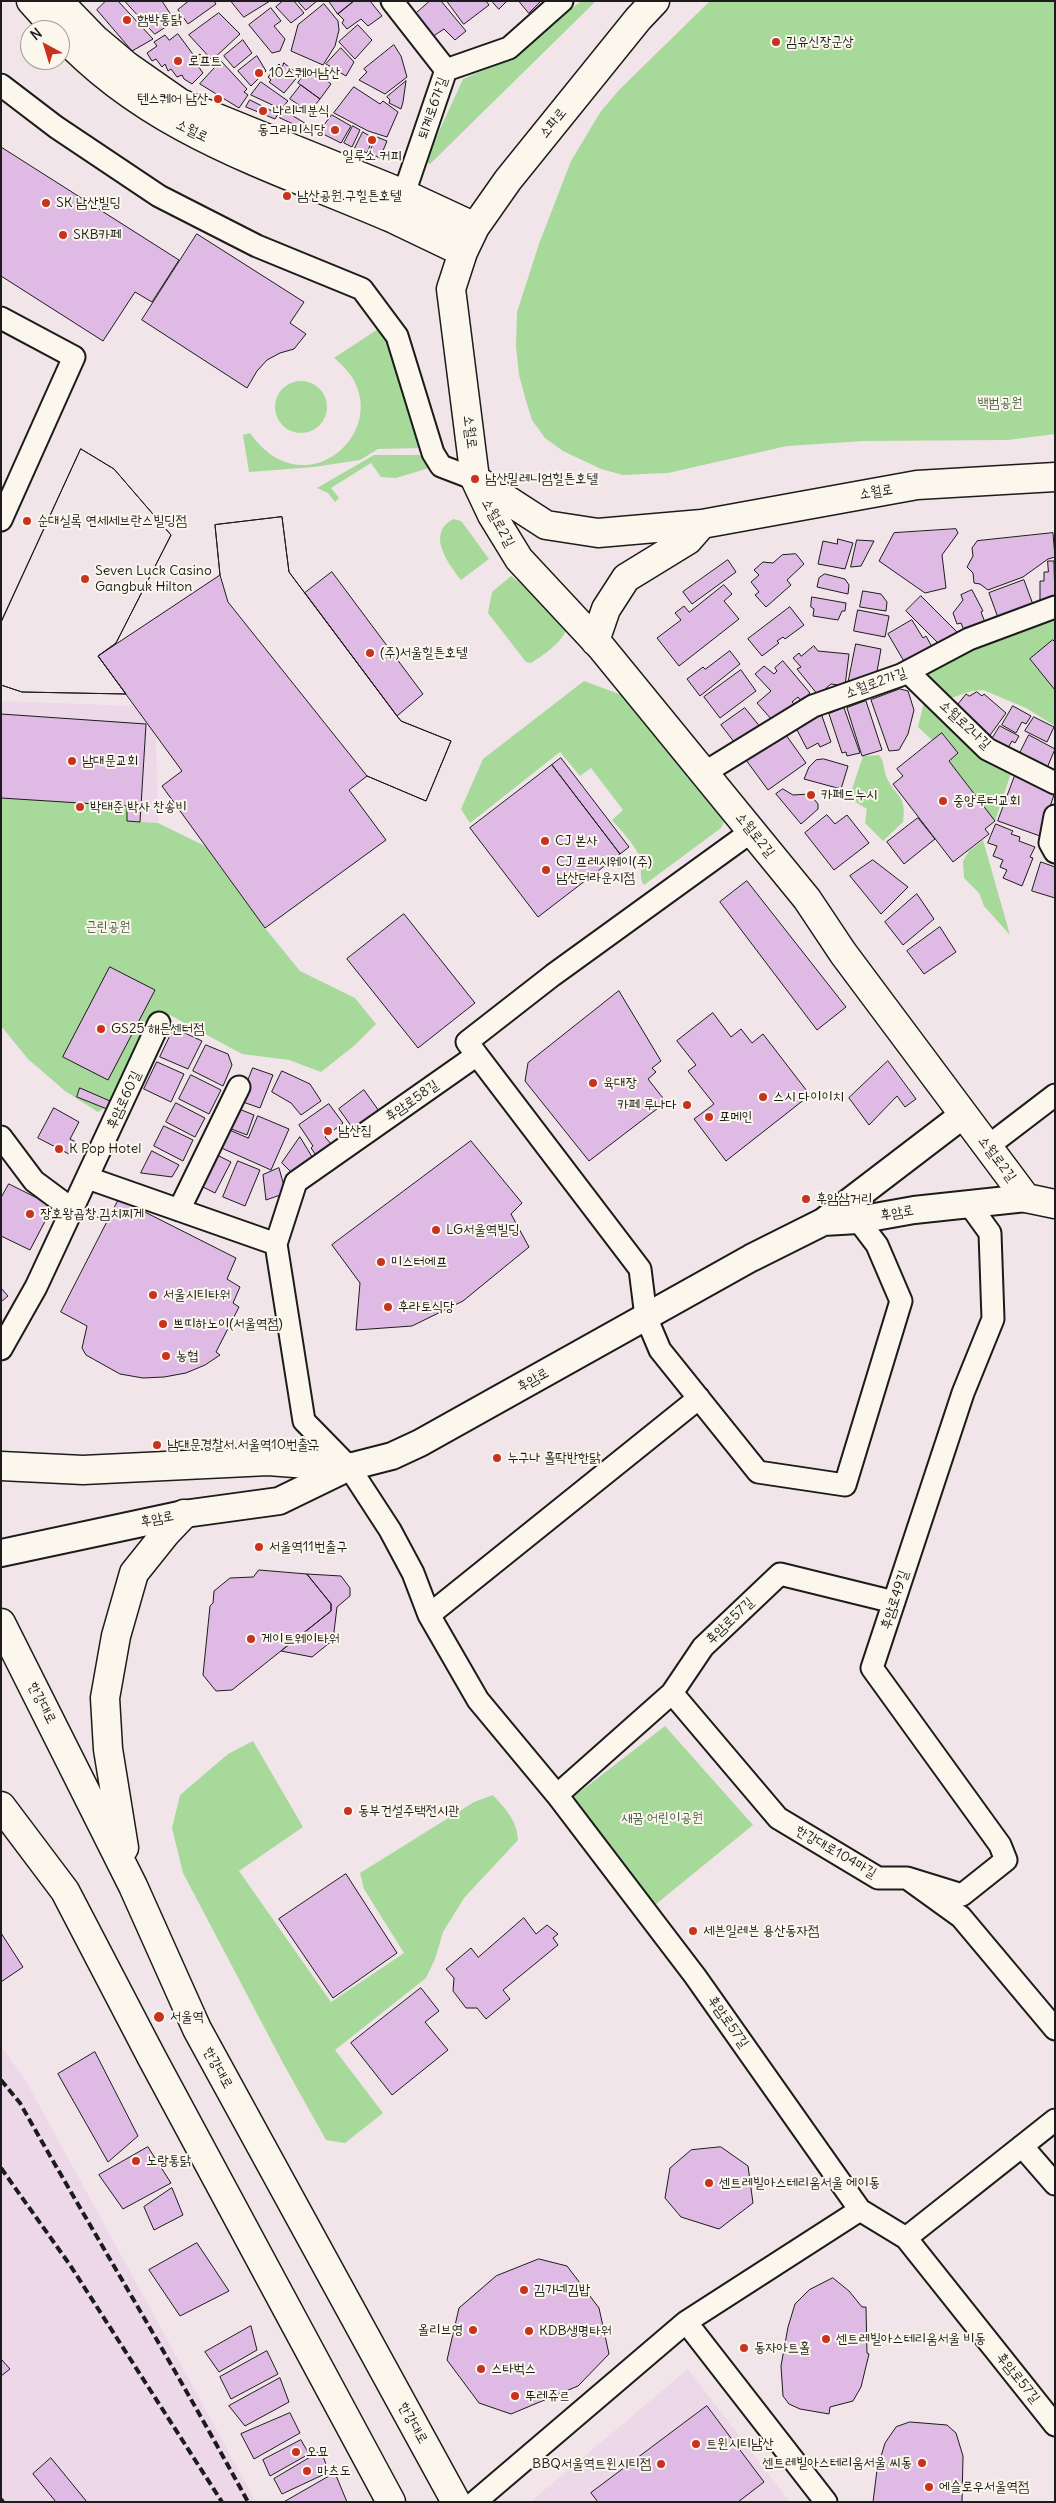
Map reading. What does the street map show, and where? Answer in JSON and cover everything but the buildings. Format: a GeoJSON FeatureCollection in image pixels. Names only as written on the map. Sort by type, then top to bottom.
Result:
{"type":"FeatureCollection","features":[{"type":"Feature","properties":{"kind":"main road"},"geometry":{"type":"LineString","coordinates":[[31,1],[48,20]]}},
{"type":"Feature","properties":{"kind":"main road","name":"소월로"},"geometry":{"type":"LineString","coordinates":[[58,1],[95,39],[127,66],[180,103],[404,194],[475,227]]}},
{"type":"Feature","properties":{"kind":"main road","name":"소파로"},"geometry":{"type":"LineString","coordinates":[[463,252],[475,227],[533,147],[655,1]]}},
{"type":"Feature","properties":{"kind":"main road","name":"소월로"},"geometry":{"type":"LineString","coordinates":[[70,42],[99,70],[155,112],[285,176],[395,220],[463,252],[451,289],[476,479],[546,525],[598,533],[702,524],[917,485],[1055,477]]}},
{"type":"Feature","properties":{"kind":"main road","name":"소월로2길"},"geometry":{"type":"LineString","coordinates":[[476,479],[492,515],[518,559],[595,641],[807,899],[843,953],[1026,1198]]}},
{"type":"Feature","properties":{"kind":"main road"},"geometry":{"type":"LineString","coordinates":[[595,641],[606,609],[626,578],[688,540],[702,524]]}},
{"type":"Feature","properties":{"kind":"main road","name":"후암로"},"geometry":{"type":"LineString","coordinates":[[1026,1198],[1055,1204]]}},
{"type":"Feature","properties":{"kind":"main road"},"geometry":{"type":"LineString","coordinates":[[1,1466],[83,1470],[268,1461],[349,1467]]}},
{"type":"Feature","properties":{"kind":"main road"},"geometry":{"type":"LineString","coordinates":[[133,1886],[112,1786],[104,1698],[116,1636],[134,1573],[184,1514]]}},
{"type":"Feature","properties":{"kind":"main road","name":"한강대로"},"geometry":{"type":"LineString","coordinates":[[1,1623],[133,1886],[196,2028],[456,2502]]}},
{"type":"Feature","properties":{"kind":"main road"},"geometry":{"type":"LineString","coordinates":[[1,1806],[65,1891],[155,2065],[391,2502]]}},
{"type":"Feature","properties":{"kind":"street"},"geometry":{"type":"LineString","coordinates":[[392,1],[446,70]]}},
{"type":"Feature","properties":{"kind":"street","name":"퇴계로6가길"},"geometry":{"type":"LineString","coordinates":[[395,220],[446,70],[509,48],[562,1]]}},
{"type":"Feature","properties":{"kind":"street"},"geometry":{"type":"LineString","coordinates":[[1,85],[56,127],[159,196],[257,246],[362,289],[397,336],[433,452],[441,466],[476,479]]}},
{"type":"Feature","properties":{"kind":"street"},"geometry":{"type":"LineString","coordinates":[[1,318],[74,357],[1,520]]}},
{"type":"Feature","properties":{"kind":"street","name":"소월로2가길"},"geometry":{"type":"LineString","coordinates":[[704,773],[813,706],[908,672],[969,639],[1055,607]]}},
{"type":"Feature","properties":{"kind":"street","name":"소월로2나길"},"geometry":{"type":"LineString","coordinates":[[908,672],[987,749],[1055,783]]}},
{"type":"Feature","properties":{"kind":"street"},"geometry":{"type":"LineString","coordinates":[[1055,816],[1050,843],[1055,852]]}},
{"type":"Feature","properties":{"kind":"street"},"geometry":{"type":"LineString","coordinates":[[752,831],[553,975],[467,1042],[640,1269],[646,1317],[660,1350],[758,1472],[845,1485],[901,1301],[876,1246],[858,1220]]}},
{"type":"Feature","properties":{"kind":"street","name":"후암로60길"},"geometry":{"type":"LineString","coordinates":[[1,1349],[36,1287],[159,1023]]}},
{"type":"Feature","properties":{"kind":"street","name":"후암로58길"},"geometry":{"type":"LineString","coordinates":[[349,1467],[304,1421],[276,1244],[296,1182],[477,1055]]}},
{"type":"Feature","properties":{"kind":"street"},"geometry":{"type":"LineString","coordinates":[[180,1210],[239,1086]]}},
{"type":"Feature","properties":{"kind":"street"},"geometry":{"type":"LineString","coordinates":[[987,1147],[1055,1095]]}},
{"type":"Feature","properties":{"kind":"street"},"geometry":{"type":"LineString","coordinates":[[824,1222],[963,1115]]}},
{"type":"Feature","properties":{"kind":"street"},"geometry":{"type":"LineString","coordinates":[[1,1137],[34,1181],[73,1210]]}},
{"type":"Feature","properties":{"kind":"street"},"geometry":{"type":"LineString","coordinates":[[88,1178],[276,1244]]}},
{"type":"Feature","properties":{"kind":"street","name":"후암로"},"geometry":{"type":"LineString","coordinates":[[1,1553],[184,1514],[279,1501],[349,1467],[392,1456],[420,1443],[751,1258],[824,1222],[858,1220],[914,1210],[1026,1198]]}},
{"type":"Feature","properties":{"kind":"street","name":"후암로49길"},"geometry":{"type":"LineString","coordinates":[[907,1878],[962,1895],[1006,1860],[1000,1845],[872,1668],[962,1393],[992,1319],[990,1233],[969,1204]]}},
{"type":"Feature","properties":{"kind":"street"},"geometry":{"type":"LineString","coordinates":[[429,1616],[698,1398]]}},
{"type":"Feature","properties":{"kind":"street","name":"후암로57길"},"geometry":{"type":"LineString","coordinates":[[349,1467],[390,1530],[413,1573],[429,1616],[478,1700],[557,1795],[695,1976],[860,2210],[906,2238],[1055,2425]]}},
{"type":"Feature","properties":{"kind":"street","name":"후암로57길"},"geometry":{"type":"LineString","coordinates":[[557,1795],[672,1693],[704,1647],[780,1574],[894,1602]]}},
{"type":"Feature","properties":{"kind":"street","name":"한강대로104마길"},"geometry":{"type":"LineString","coordinates":[[672,1693],[778,1818],[878,1878],[907,1878]]}},
{"type":"Feature","properties":{"kind":"street"},"geometry":{"type":"LineString","coordinates":[[907,1878],[961,1917],[1055,2029]]}},
{"type":"Feature","properties":{"kind":"street"},"geometry":{"type":"LineString","coordinates":[[906,2238],[1055,2120]]}},
{"type":"Feature","properties":{"kind":"street"},"geometry":{"type":"LineString","coordinates":[[1022,2146],[1055,2184]]}},
{"type":"Feature","properties":{"kind":"street"},"geometry":{"type":"LineString","coordinates":[[475,2502],[686,2322],[860,2210]]}},
{"type":"Feature","properties":{"kind":"street"},"geometry":{"type":"LineString","coordinates":[[686,2322],[826,2502]]}},
{"type":"Feature","properties":{"kind":"shaded area"},"geometry":{"type":"Polygon","coordinates":[[[1,701],[135,706],[156,736],[158,823],[140,822],[145,724],[1,714],[1,701]]]}},
{"type":"Feature","properties":{"kind":"shaded area"},"geometry":{"type":"Polygon","coordinates":[[[1,2046],[26,2081],[256,2502],[1,2502],[1,2046]]]}},
{"type":"Feature","properties":{"kind":"shaded area","name":"트윈시티남산"},"geometry":{"type":"Polygon","coordinates":[[[688,2369],[790,2502],[530,2502],[688,2369]]]}},
{"type":"Feature","properties":{"kind":"green space"},"geometry":{"type":"Polygon","coordinates":[[[581,1],[596,1],[430,164],[425,162],[463,79],[514,56],[581,1]]]}},
{"type":"Feature","properties":{"kind":"green space","name":"백범공원"},"geometry":{"type":"Polygon","coordinates":[[[710,1],[1055,1],[1055,434],[1008,440],[864,441],[787,446],[668,473],[623,475],[601,469],[563,451],[545,438],[532,420],[526,401],[519,375],[516,346],[517,312],[539,244],[571,161],[601,111],[620,89],[710,1]]]}},
{"type":"Feature","properties":{"kind":"green space"},"geometry":{"type":"Polygon","coordinates":[[[378,329],[392,346],[420,448],[378,449],[360,460],[314,467],[249,472],[243,435],[250,433],[274,456],[299,465],[322,461],[342,449],[356,429],[361,406],[354,381],[334,358],[378,329]]]}},
{"type":"Feature","properties":{"kind":"green space"},"geometry":{"type":"Polygon","coordinates":[[[296,381],[306,381],[315,385],[323,393],[327,407],[323,421],[315,429],[306,433],[296,433],[287,429],[279,421],[275,412],[275,402],[279,393],[287,385],[296,381]]]}},
{"type":"Feature","properties":{"kind":"green space"},"geometry":{"type":"Polygon","coordinates":[[[374,455],[420,455],[429,468],[396,478],[381,477],[371,463],[331,488],[339,498],[335,502],[328,493],[317,488],[374,455]]]}},
{"type":"Feature","properties":{"kind":"green space"},"geometry":{"type":"Polygon","coordinates":[[[453,519],[461,521],[489,559],[461,580],[450,565],[440,540],[441,532],[445,525],[453,519]]]}},
{"type":"Feature","properties":{"kind":"green space"},"geometry":{"type":"Polygon","coordinates":[[[511,576],[567,618],[565,632],[561,638],[550,650],[531,663],[526,662],[488,613],[492,592],[511,576]]]}},
{"type":"Feature","properties":{"kind":"green space"},"geometry":{"type":"Polygon","coordinates":[[[1055,613],[1055,642],[1053,640],[1030,659],[1055,690],[1055,726],[1026,708],[983,690],[972,691],[945,700],[924,681],[928,667],[1055,613]]]}},
{"type":"Feature","properties":{"kind":"green space"},"geometry":{"type":"Polygon","coordinates":[[[584,681],[627,697],[725,820],[721,828],[644,885],[641,879],[641,861],[638,853],[612,820],[623,810],[591,768],[580,776],[560,752],[470,823],[461,809],[483,759],[584,681]]]}},
{"type":"Feature","properties":{"kind":"green space"},"geometry":{"type":"Polygon","coordinates":[[[925,698],[1012,770],[995,821],[949,761],[958,753],[943,733],[933,741],[918,727],[925,698]]]}},
{"type":"Feature","properties":{"kind":"green space"},"geometry":{"type":"Polygon","coordinates":[[[879,755],[890,784],[902,801],[904,813],[903,822],[883,841],[865,823],[867,809],[849,798],[863,756],[879,755]]]}},
{"type":"Feature","properties":{"kind":"green space","name":"근린공원"},"geometry":{"type":"Polygon","coordinates":[[[1,798],[127,806],[127,821],[158,823],[205,846],[265,928],[300,971],[355,998],[376,1024],[355,1045],[321,1072],[289,1060],[242,1054],[170,1015],[134,1091],[98,1112],[65,1091],[28,1059],[1,1026],[1,798]]]}},
{"type":"Feature","properties":{"kind":"green space"},"geometry":{"type":"Polygon","coordinates":[[[983,840],[1010,935],[984,906],[979,893],[964,878],[963,861],[969,851],[983,840]]]}},
{"type":"Feature","properties":{"kind":"green space","name":"새꿈 어린이공원"},"geometry":{"type":"Polygon","coordinates":[[[665,1726],[753,1825],[650,1909],[572,1798],[665,1726]]]}},
{"type":"Feature","properties":{"kind":"green space"},"geometry":{"type":"Polygon","coordinates":[[[253,1741],[303,1827],[239,1871],[331,2002],[404,1953],[364,1889],[360,1873],[474,1802],[493,1795],[510,1816],[516,1827],[518,1840],[464,1898],[443,1932],[435,1959],[426,1978],[335,2050],[383,2113],[345,2143],[326,2140],[284,2065],[183,1873],[172,1828],[180,1795],[228,1754],[253,1741]]]}},
{"type":"Feature","properties":{"kind":"railway"},"geometry":{"type":"LineString","coordinates":[[1,2080],[20,2103],[248,2502]]}},
{"type":"Feature","properties":{"kind":"railway"},"geometry":{"type":"LineString","coordinates":[[1,2168],[70,2265],[222,2502]]}},
{"type":"Feature","properties":{"kind":"place","name":"함박통닭"},"geometry":{"type":"Point","coordinates":[127,20]}},
{"type":"Feature","properties":{"kind":"place","name":"김유신장군상"},"geometry":{"type":"Point","coordinates":[776,42]}},
{"type":"Feature","properties":{"kind":"place","name":"로프트"},"geometry":{"type":"Point","coordinates":[178,61]}},
{"type":"Feature","properties":{"kind":"place","name":"10스퀘어남산"},"geometry":{"type":"Point","coordinates":[259,73]}},
{"type":"Feature","properties":{"kind":"place","name":"텐스퀘어 남산"},"geometry":{"type":"Point","coordinates":[218,99]}},
{"type":"Feature","properties":{"kind":"place","name":"나리네분식"},"geometry":{"type":"Point","coordinates":[263,111]}},
{"type":"Feature","properties":{"kind":"place","name":"동그라미식당"},"geometry":{"type":"Point","coordinates":[335,130]}},
{"type":"Feature","properties":{"kind":"place","name":"일루소 커피"},"geometry":{"type":"Point","coordinates":[372,140]}},
{"type":"Feature","properties":{"kind":"place","name":"남산공원.구힐튼호텔"},"geometry":{"type":"Point","coordinates":[287,196]}},
{"type":"Feature","properties":{"kind":"place","name":"SK 남산빌딩"},"geometry":{"type":"Point","coordinates":[46,203]}},
{"type":"Feature","properties":{"kind":"place","name":"SKB카페"},"geometry":{"type":"Point","coordinates":[63,235]}},
{"type":"Feature","properties":{"kind":"place","name":"남산밀레니엄힐튼호텔"},"geometry":{"type":"Point","coordinates":[475,479]}},
{"type":"Feature","properties":{"kind":"place","name":"순대실록 연세세브란스빌딩점"},"geometry":{"type":"Point","coordinates":[27,521]}},
{"type":"Feature","properties":{"kind":"place","name":"Seven Luck Casino Gangbuk Hilton"},"geometry":{"type":"Point","coordinates":[85,579]}},
{"type":"Feature","properties":{"kind":"place","name":"(주)서울힐튼호텔"},"geometry":{"type":"Point","coordinates":[370,653]}},
{"type":"Feature","properties":{"kind":"place","name":"남대문교회"},"geometry":{"type":"Point","coordinates":[72,761]}},
{"type":"Feature","properties":{"kind":"place","name":"카페드누시"},"geometry":{"type":"Point","coordinates":[811,795]}},
{"type":"Feature","properties":{"kind":"place","name":"중앙루터교회"},"geometry":{"type":"Point","coordinates":[943,801]}},
{"type":"Feature","properties":{"kind":"place","name":"박태준 박사 찬송비"},"geometry":{"type":"Point","coordinates":[80,807]}},
{"type":"Feature","properties":{"kind":"place","name":"CJ 본사"},"geometry":{"type":"Point","coordinates":[545,841]}},
{"type":"Feature","properties":{"kind":"place","name":"CJ 프레시웨이(주) 남산더라운지점"},"geometry":{"type":"Point","coordinates":[546,870]}},
{"type":"Feature","properties":{"kind":"place","name":"GS25 해든센터점"},"geometry":{"type":"Point","coordinates":[101,1029]}},
{"type":"Feature","properties":{"kind":"place","name":"육대장"},"geometry":{"type":"Point","coordinates":[593,1083]}},
{"type":"Feature","properties":{"kind":"place","name":"스시 다이이치"},"geometry":{"type":"Point","coordinates":[763,1097]}},
{"type":"Feature","properties":{"kind":"place","name":"카페 루나다"},"geometry":{"type":"Point","coordinates":[687,1105]}},
{"type":"Feature","properties":{"kind":"place","name":"포메인"},"geometry":{"type":"Point","coordinates":[709,1117]}},
{"type":"Feature","properties":{"kind":"place","name":"남산집"},"geometry":{"type":"Point","coordinates":[328,1131]}},
{"type":"Feature","properties":{"kind":"place","name":"K Pop Hotel"},"geometry":{"type":"Point","coordinates":[59,1149]}},
{"type":"Feature","properties":{"kind":"place","name":"후암삼거리"},"geometry":{"type":"Point","coordinates":[806,1199]}},
{"type":"Feature","properties":{"kind":"place","name":"장호왕곱창.김치찌게"},"geometry":{"type":"Point","coordinates":[30,1214]}},
{"type":"Feature","properties":{"kind":"place","name":"LG서울역빌딩"},"geometry":{"type":"Point","coordinates":[436,1230]}},
{"type":"Feature","properties":{"kind":"place","name":"미스터에프"},"geometry":{"type":"Point","coordinates":[381,1262]}},
{"type":"Feature","properties":{"kind":"place","name":"서울시티타워"},"geometry":{"type":"Point","coordinates":[153,1295]}},
{"type":"Feature","properties":{"kind":"place","name":"후라토식당"},"geometry":{"type":"Point","coordinates":[388,1307]}},
{"type":"Feature","properties":{"kind":"place","name":"쁘띠하노이(서울역점)"},"geometry":{"type":"Point","coordinates":[163,1324]}},
{"type":"Feature","properties":{"kind":"place","name":"농협"},"geometry":{"type":"Point","coordinates":[166,1356]}},
{"type":"Feature","properties":{"kind":"place","name":"남대문경찰서.서울역10번출구"},"geometry":{"type":"Point","coordinates":[157,1445]}},
{"type":"Feature","properties":{"kind":"place","name":"누구나 홀딱반한닭"},"geometry":{"type":"Point","coordinates":[497,1458]}},
{"type":"Feature","properties":{"kind":"place","name":"서울역11번출구"},"geometry":{"type":"Point","coordinates":[259,1547]}},
{"type":"Feature","properties":{"kind":"place","name":"게이트웨이타워"},"geometry":{"type":"Point","coordinates":[251,1639]}},
{"type":"Feature","properties":{"kind":"place","name":"동부건설주택전시관"},"geometry":{"type":"Point","coordinates":[348,1811]}},
{"type":"Feature","properties":{"kind":"place","name":"세븐일레븐 용산동자점"},"geometry":{"type":"Point","coordinates":[693,1931]}},
{"type":"Feature","properties":{"kind":"place","name":"서울역"},"geometry":{"type":"Point","coordinates":[159,2017]}},
{"type":"Feature","properties":{"kind":"place","name":"노랑통닭"},"geometry":{"type":"Point","coordinates":[136,2161]}},
{"type":"Feature","properties":{"kind":"place","name":"센트레빌아스테리움서울 에이동"},"geometry":{"type":"Point","coordinates":[709,2183]}},
{"type":"Feature","properties":{"kind":"place","name":"김가네김밥"},"geometry":{"type":"Point","coordinates":[524,2290]}},
{"type":"Feature","properties":{"kind":"place","name":"올리브영"},"geometry":{"type":"Point","coordinates":[473,2330]}},
{"type":"Feature","properties":{"kind":"place","name":"KDB생명타워"},"geometry":{"type":"Point","coordinates":[529,2331]}},
{"type":"Feature","properties":{"kind":"place","name":"센트레빌아스테리움서울 비동"},"geometry":{"type":"Point","coordinates":[826,2339]}},
{"type":"Feature","properties":{"kind":"place","name":"동자아트홀"},"geometry":{"type":"Point","coordinates":[744,2348]}},
{"type":"Feature","properties":{"kind":"place","name":"스타벅스"},"geometry":{"type":"Point","coordinates":[481,2369]}},
{"type":"Feature","properties":{"kind":"place","name":"뚜레쥬르"},"geometry":{"type":"Point","coordinates":[515,2396]}},
{"type":"Feature","properties":{"kind":"place","name":"트윈시티남산"},"geometry":{"type":"Point","coordinates":[696,2444]}},
{"type":"Feature","properties":{"kind":"place","name":"오묘"},"geometry":{"type":"Point","coordinates":[296,2452]}},
{"type":"Feature","properties":{"kind":"place","name":"센트레빌아스테리움서울 씨동"},"geometry":{"type":"Point","coordinates":[922,2463]}},
{"type":"Feature","properties":{"kind":"place","name":"BBQ서울역트윈시티점"},"geometry":{"type":"Point","coordinates":[661,2464]}},
{"type":"Feature","properties":{"kind":"place","name":"마츠도"},"geometry":{"type":"Point","coordinates":[307,2471]}},
{"type":"Feature","properties":{"kind":"place","name":"에슬로우서울역점"},"geometry":{"type":"Point","coordinates":[929,2487]}}]}
